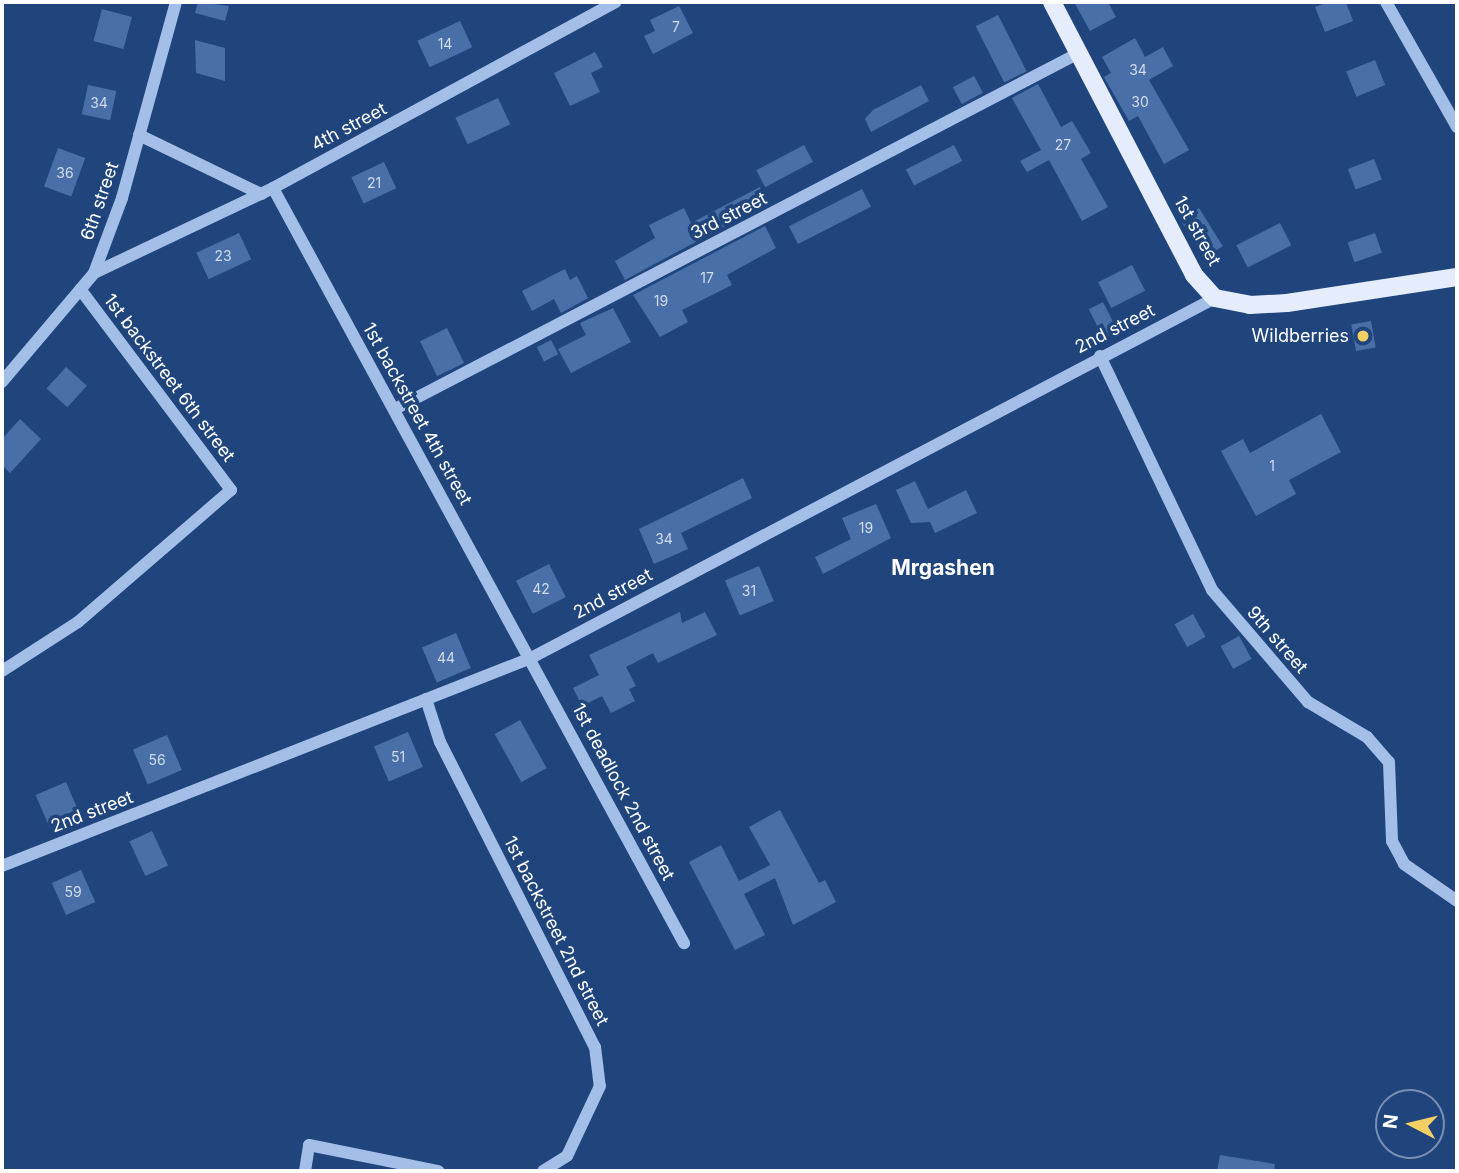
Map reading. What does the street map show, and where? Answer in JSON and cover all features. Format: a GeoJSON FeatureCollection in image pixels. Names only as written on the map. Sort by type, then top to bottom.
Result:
{"type":"FeatureCollection","features":[{"type":"Feature","properties":{"kind":"main road","name":"1st street"},"geometry":{"type":"LineString","coordinates":[[1052,2],[1194,275],[1215,298]]}},
{"type":"Feature","properties":{"kind":"main road"},"geometry":{"type":"LineString","coordinates":[[1215,298],[1250,306],[1287,303],[1457,277]]}},
{"type":"Feature","properties":{"kind":"street","name":"6th street"},"geometry":{"type":"LineString","coordinates":[[2,383],[93,273],[139,135],[176,2]]}},
{"type":"Feature","properties":{"kind":"street","name":"4th street"},"geometry":{"type":"LineString","coordinates":[[93,273],[267,191],[616,2]]}},
{"type":"Feature","properties":{"kind":"street"},"geometry":{"type":"LineString","coordinates":[[1385,2],[1457,127]]}},
{"type":"Feature","properties":{"kind":"street","name":"3rd street"},"geometry":{"type":"LineString","coordinates":[[395,409],[1080,53]]}},
{"type":"Feature","properties":{"kind":"street"},"geometry":{"type":"LineString","coordinates":[[139,135],[267,191]]}},
{"type":"Feature","properties":{"kind":"street","name":"1st backstreet 4th street"},"geometry":{"type":"LineString","coordinates":[[267,191],[395,409],[531,658]]}},
{"type":"Feature","properties":{"kind":"street","name":"1st backstreet 6th street"},"geometry":{"type":"LineString","coordinates":[[2,671],[78,622],[230,490],[80,289]]}},
{"type":"Feature","properties":{"kind":"street","name":"2nd street"},"geometry":{"type":"LineString","coordinates":[[2,866],[531,658],[1100,356],[1215,298]]}},
{"type":"Feature","properties":{"kind":"street","name":"9th street"},"geometry":{"type":"LineString","coordinates":[[1100,356],[1212,590],[1308,702],[1367,737],[1389,762],[1392,841],[1404,864],[1457,901]]}},
{"type":"Feature","properties":{"kind":"street","name":"1st deadlock 2nd street"},"geometry":{"type":"LineString","coordinates":[[531,658],[684,943]]}},
{"type":"Feature","properties":{"kind":"street","name":"1st backstreet 2nd street"},"geometry":{"type":"LineString","coordinates":[[426,699],[440,741],[595,1047],[600,1086],[567,1156],[542,1171]]}},
{"type":"Feature","properties":{"kind":"street"},"geometry":{"type":"LineString","coordinates":[[305,1171],[309,1145],[439,1171]]}},
{"type":"Feature","properties":{"kind":"building"},"geometry":{"type":"Polygon","coordinates":[[[198,2],[229,6],[225,21],[195,13],[198,2]]]}},
{"type":"Feature","properties":{"kind":"building"},"geometry":{"type":"Polygon","coordinates":[[[1074,2],[1108,2],[1116,17],[1090,31],[1074,2]]]}},
{"type":"Feature","properties":{"kind":"building"},"geometry":{"type":"Polygon","coordinates":[[[1328,2],[1346,2],[1353,21],[1325,32],[1315,7],[1328,2]]]}},
{"type":"Feature","properties":{"kind":"building"},"geometry":{"type":"Polygon","coordinates":[[[679,6],[693,33],[653,54],[644,36],[655,31],[650,20],[679,6]]]}},
{"type":"Feature","properties":{"kind":"building"},"geometry":{"type":"Polygon","coordinates":[[[102,9],[132,17],[123,49],[93,41],[102,9]]]}},
{"type":"Feature","properties":{"kind":"building"},"geometry":{"type":"Polygon","coordinates":[[[998,15],[1027,71],[1004,82],[976,26],[998,15]]]}},
{"type":"Feature","properties":{"kind":"building"},"geometry":{"type":"Polygon","coordinates":[[[460,21],[472,47],[430,67],[417,41],[460,21]]]}},
{"type":"Feature","properties":{"kind":"building"},"geometry":{"type":"Polygon","coordinates":[[[1135,38],[1145,57],[1163,47],[1173,66],[1149,80],[1189,150],[1164,164],[1138,116],[1129,121],[1104,77],[1111,73],[1102,57],[1135,38]]]}},
{"type":"Feature","properties":{"kind":"building"},"geometry":{"type":"Polygon","coordinates":[[[195,40],[225,48],[225,81],[196,73],[195,40]]]}},
{"type":"Feature","properties":{"kind":"building"},"geometry":{"type":"Polygon","coordinates":[[[595,52],[603,67],[591,73],[600,92],[570,106],[554,73],[595,52]]]}},
{"type":"Feature","properties":{"kind":"building"},"geometry":{"type":"Polygon","coordinates":[[[1375,60],[1385,85],[1356,97],[1346,72],[1375,60]]]}},
{"type":"Feature","properties":{"kind":"building"},"geometry":{"type":"Polygon","coordinates":[[[974,76],[983,93],[962,104],[953,87],[974,76]]]}},
{"type":"Feature","properties":{"kind":"building"},"geometry":{"type":"Polygon","coordinates":[[[1038,84],[1061,127],[1072,121],[1091,153],[1081,159],[1108,207],[1082,221],[1049,160],[1027,172],[1020,161],[1041,150],[1012,98],[1038,84]]]}},
{"type":"Feature","properties":{"kind":"building"},"geometry":{"type":"Polygon","coordinates":[[[88,85],[116,91],[110,120],[82,114],[88,85]]]}},
{"type":"Feature","properties":{"kind":"building"},"geometry":{"type":"Polygon","coordinates":[[[921,85],[929,101],[871,132],[865,119],[873,110],[921,85]]]}},
{"type":"Feature","properties":{"kind":"building"},"geometry":{"type":"Polygon","coordinates":[[[498,98],[510,124],[468,144],[455,118],[498,98]]]}},
{"type":"Feature","properties":{"kind":"building"},"geometry":{"type":"Polygon","coordinates":[[[804,145],[813,162],[765,187],[756,170],[804,145]]]}},
{"type":"Feature","properties":{"kind":"building"},"geometry":{"type":"Polygon","coordinates":[[[954,145],[962,161],[914,186],[906,170],[954,145]]]}},
{"type":"Feature","properties":{"kind":"building"},"geometry":{"type":"Polygon","coordinates":[[[58,148],[85,158],[71,196],[44,187],[58,148]]]}},
{"type":"Feature","properties":{"kind":"building"},"geometry":{"type":"Polygon","coordinates":[[[1374,159],[1382,180],[1356,190],[1348,169],[1374,159]]]}},
{"type":"Feature","properties":{"kind":"building"},"geometry":{"type":"Polygon","coordinates":[[[384,162],[396,188],[364,203],[351,177],[384,162]]]}},
{"type":"Feature","properties":{"kind":"building"},"geometry":{"type":"Polygon","coordinates":[[[760,187],[768,203],[625,280],[615,261],[655,238],[649,225],[684,208],[691,223],[760,187]]]}},
{"type":"Feature","properties":{"kind":"building"},"geometry":{"type":"Polygon","coordinates":[[[862,189],[871,207],[798,244],[789,226],[862,189]]]}},
{"type":"Feature","properties":{"kind":"building"},"geometry":{"type":"Polygon","coordinates":[[[1199,208],[1223,246],[1204,258],[1180,220],[1199,208]]]}},
{"type":"Feature","properties":{"kind":"building"},"geometry":{"type":"Polygon","coordinates":[[[1280,223],[1291,245],[1248,268],[1236,245],[1280,223]]]}},
{"type":"Feature","properties":{"kind":"building"},"geometry":{"type":"Polygon","coordinates":[[[765,226],[776,248],[727,275],[732,285],[682,310],[688,322],[660,337],[633,295],[765,226]]]}},
{"type":"Feature","properties":{"kind":"building"},"geometry":{"type":"Polygon","coordinates":[[[239,233],[251,259],[209,279],[196,253],[239,233]]]}},
{"type":"Feature","properties":{"kind":"building"},"geometry":{"type":"Polygon","coordinates":[[[1375,233],[1382,253],[1354,262],[1348,242],[1375,233]]]}},
{"type":"Feature","properties":{"kind":"building"},"geometry":{"type":"Polygon","coordinates":[[[1132,265],[1145,291],[1111,308],[1098,282],[1132,265]]]}},
{"type":"Feature","properties":{"kind":"building"},"geometry":{"type":"Polygon","coordinates":[[[565,269],[570,280],[577,276],[588,298],[561,313],[554,299],[532,311],[522,291],[565,269]]]}},
{"type":"Feature","properties":{"kind":"building"},"geometry":{"type":"Polygon","coordinates":[[[1103,302],[1118,331],[1104,339],[1089,309],[1103,302]]]}},
{"type":"Feature","properties":{"kind":"building"},"geometry":{"type":"Polygon","coordinates":[[[613,308],[631,342],[571,373],[558,349],[586,335],[580,323],[613,308]]]}},
{"type":"Feature","properties":{"kind":"building","name":"Wildberries"},"geometry":{"type":"Polygon","coordinates":[[[1371,321],[1376,348],[1356,351],[1351,324],[1371,321]]]}},
{"type":"Feature","properties":{"kind":"building"},"geometry":{"type":"Polygon","coordinates":[[[447,328],[464,363],[437,376],[420,341],[447,328]]]}},
{"type":"Feature","properties":{"kind":"building"},"geometry":{"type":"Polygon","coordinates":[[[551,340],[558,354],[544,362],[537,347],[551,340]]]}},
{"type":"Feature","properties":{"kind":"building"},"geometry":{"type":"Polygon","coordinates":[[[66,367],[87,386],[67,407],[47,389],[66,367]]]}},
{"type":"Feature","properties":{"kind":"building"},"geometry":{"type":"Polygon","coordinates":[[[1321,414],[1341,452],[1289,480],[1296,494],[1256,516],[1221,451],[1243,439],[1250,453],[1321,414]]]}},
{"type":"Feature","properties":{"kind":"building"},"geometry":{"type":"Polygon","coordinates":[[[20,419],[41,439],[10,473],[2,465],[2,439],[20,419]]]}},
{"type":"Feature","properties":{"kind":"building"},"geometry":{"type":"Polygon","coordinates":[[[743,478],[752,498],[681,533],[688,549],[654,564],[639,529],[743,478]]]}},
{"type":"Feature","properties":{"kind":"building"},"geometry":{"type":"Polygon","coordinates":[[[915,481],[928,509],[966,490],[977,513],[935,533],[930,522],[911,523],[896,490],[915,481]]]}},
{"type":"Feature","properties":{"kind":"building"},"geometry":{"type":"Polygon","coordinates":[[[876,504],[891,538],[823,574],[815,557],[851,539],[842,518],[876,504]]]}},
{"type":"Feature","properties":{"kind":"building"},"geometry":{"type":"Polygon","coordinates":[[[549,564],[566,597],[533,614],[516,581],[549,564]]]}},
{"type":"Feature","properties":{"kind":"building"},"geometry":{"type":"Polygon","coordinates":[[[759,566],[774,601],[740,615],[725,580],[759,566]]]}},
{"type":"Feature","properties":{"kind":"building"},"geometry":{"type":"Polygon","coordinates":[[[680,612],[682,623],[705,612],[717,635],[658,663],[653,653],[626,667],[636,686],[629,689],[635,701],[611,713],[602,696],[582,706],[573,688],[599,675],[589,655],[680,612]]]}},
{"type":"Feature","properties":{"kind":"building"},"geometry":{"type":"Polygon","coordinates":[[[1193,614],[1206,637],[1187,647],[1175,624],[1193,614]]]}},
{"type":"Feature","properties":{"kind":"building"},"geometry":{"type":"Polygon","coordinates":[[[456,633],[471,668],[437,682],[422,647],[456,633]]]}},
{"type":"Feature","properties":{"kind":"building"},"geometry":{"type":"Polygon","coordinates":[[[1239,636],[1252,659],[1233,669],[1221,646],[1239,636]]]}},
{"type":"Feature","properties":{"kind":"building"},"geometry":{"type":"Polygon","coordinates":[[[520,720],[547,768],[521,782],[495,734],[520,720]]]}},
{"type":"Feature","properties":{"kind":"building"},"geometry":{"type":"Polygon","coordinates":[[[408,732],[423,767],[389,781],[374,746],[408,732]]]}},
{"type":"Feature","properties":{"kind":"building"},"geometry":{"type":"Polygon","coordinates":[[[167,735],[182,770],[148,784],[133,749],[167,735]]]}},
{"type":"Feature","properties":{"kind":"building"},"geometry":{"type":"Polygon","coordinates":[[[66,782],[78,810],[47,823],[36,795],[66,782]]]}},
{"type":"Feature","properties":{"kind":"building"},"geometry":{"type":"Polygon","coordinates":[[[780,810],[819,883],[825,880],[836,902],[793,925],[775,878],[744,894],[765,935],[735,950],[689,862],[721,845],[739,881],[770,865],[749,827],[780,810]]]}},
{"type":"Feature","properties":{"kind":"building"},"geometry":{"type":"Polygon","coordinates":[[[152,831],[168,865],[145,876],[129,842],[152,831]]]}},
{"type":"Feature","properties":{"kind":"building"},"geometry":{"type":"Polygon","coordinates":[[[81,870],[95,902],[66,915],[52,883],[81,870]]]}},
{"type":"Feature","properties":{"kind":"building"},"geometry":{"type":"Polygon","coordinates":[[[1220,1155],[1275,1164],[1274,1171],[1217,1171],[1220,1155]]]}},
{"type":"Feature","properties":{"kind":"place","name":"Wildberries"},"geometry":{"type":"Point","coordinates":[1363,336]}},
{"type":"Feature","properties":{"kind":"district","name":"Mrgashen"},"geometry":{"type":"Point","coordinates":[943,568]}}]}
